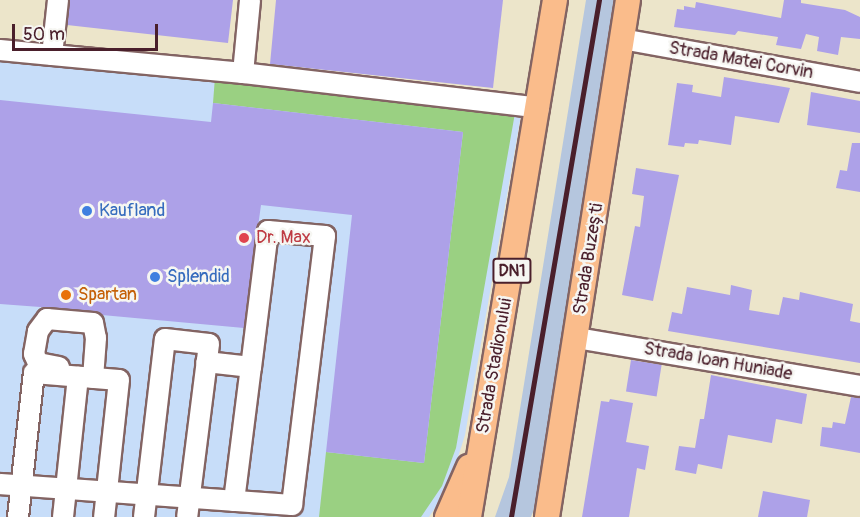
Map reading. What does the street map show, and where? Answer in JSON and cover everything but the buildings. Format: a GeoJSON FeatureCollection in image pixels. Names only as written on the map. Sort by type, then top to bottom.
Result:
{"type":"FeatureCollection","features":[{"type":"Feature","properties":{"kind":"main road","name":"Strada Stadionului"},"geometry":{"type":"LineString","coordinates":[[469,517],[555,0]]}},
{"type":"Feature","properties":{"kind":"main road","name":"Strada Buzești"},"geometry":{"type":"LineString","coordinates":[[547,517],[577,338],[628,0]]}},
{"type":"Feature","properties":{"kind":"main road","name":"DN1"},"geometry":{"type":"LineString","coordinates":[[447,517],[483,434]]}},
{"type":"Feature","properties":{"kind":"street"},"geometry":{"type":"LineString","coordinates":[[52,55],[58,0]]}},
{"type":"Feature","properties":{"kind":"street"},"geometry":{"type":"LineString","coordinates":[[243,73],[250,0]]}},
{"type":"Feature","properties":{"kind":"street","name":"Strada Matei Corvin"},"geometry":{"type":"LineString","coordinates":[[622,39],[860,82]]}},
{"type":"Feature","properties":{"kind":"street"},"geometry":{"type":"LineString","coordinates":[[0,50],[243,73],[538,108]]}},
{"type":"Feature","properties":{"kind":"street"},"geometry":{"type":"LineString","coordinates":[[0,484],[146,495],[188,508],[234,501],[292,505],[325,236],[268,231],[234,501]]}},
{"type":"Feature","properties":{"kind":"street","name":"Strada Ioan Huniade"},"geometry":{"type":"LineString","coordinates":[[577,338],[860,386]]}},
{"type":"Feature","properties":{"kind":"street"},"geometry":{"type":"LineString","coordinates":[[144,517],[165,339],[209,344],[188,508]]}},
{"type":"Feature","properties":{"kind":"street"},"geometry":{"type":"LineString","coordinates":[[206,362],[251,367]]}},
{"type":"Feature","properties":{"kind":"street"},"geometry":{"type":"LineString","coordinates":[[18,517],[34,373],[119,380],[104,517]]}},
{"type":"Feature","properties":{"kind":"street"},"geometry":{"type":"LineString","coordinates":[[63,517],[79,377]]}},
{"type":"Feature","properties":{"kind":"shaded area"},"geometry":{"type":"Polygon","coordinates":[[[586,0],[623,0],[546,479],[531,517],[495,517],[509,477],[586,0]]]}},
{"type":"Feature","properties":{"kind":"shaded area"},"geometry":{"type":"Polygon","coordinates":[[[0,42],[524,98],[465,435],[448,489],[429,517],[0,517],[0,42]]]}},
{"type":"Feature","properties":{"kind":"green space"},"geometry":{"type":"Polygon","coordinates":[[[215,77],[515,113],[456,448],[442,486],[421,517],[319,517],[326,452],[424,463],[463,132],[213,103],[215,77]]]}},
{"type":"Feature","properties":{"kind":"railway"},"geometry":{"type":"LineString","coordinates":[[511,517],[599,0]]}},
{"type":"Feature","properties":{"kind":"place","name":"Kaufland"},"geometry":{"type":"Point","coordinates":[87,211]}},
{"type":"Feature","properties":{"kind":"place","name":"Dr. Max"},"geometry":{"type":"Point","coordinates":[244,238]}},
{"type":"Feature","properties":{"kind":"place","name":"Splendid"},"geometry":{"type":"Point","coordinates":[155,277]}},
{"type":"Feature","properties":{"kind":"place","name":"Spartan"},"geometry":{"type":"Point","coordinates":[66,295]}}]}
